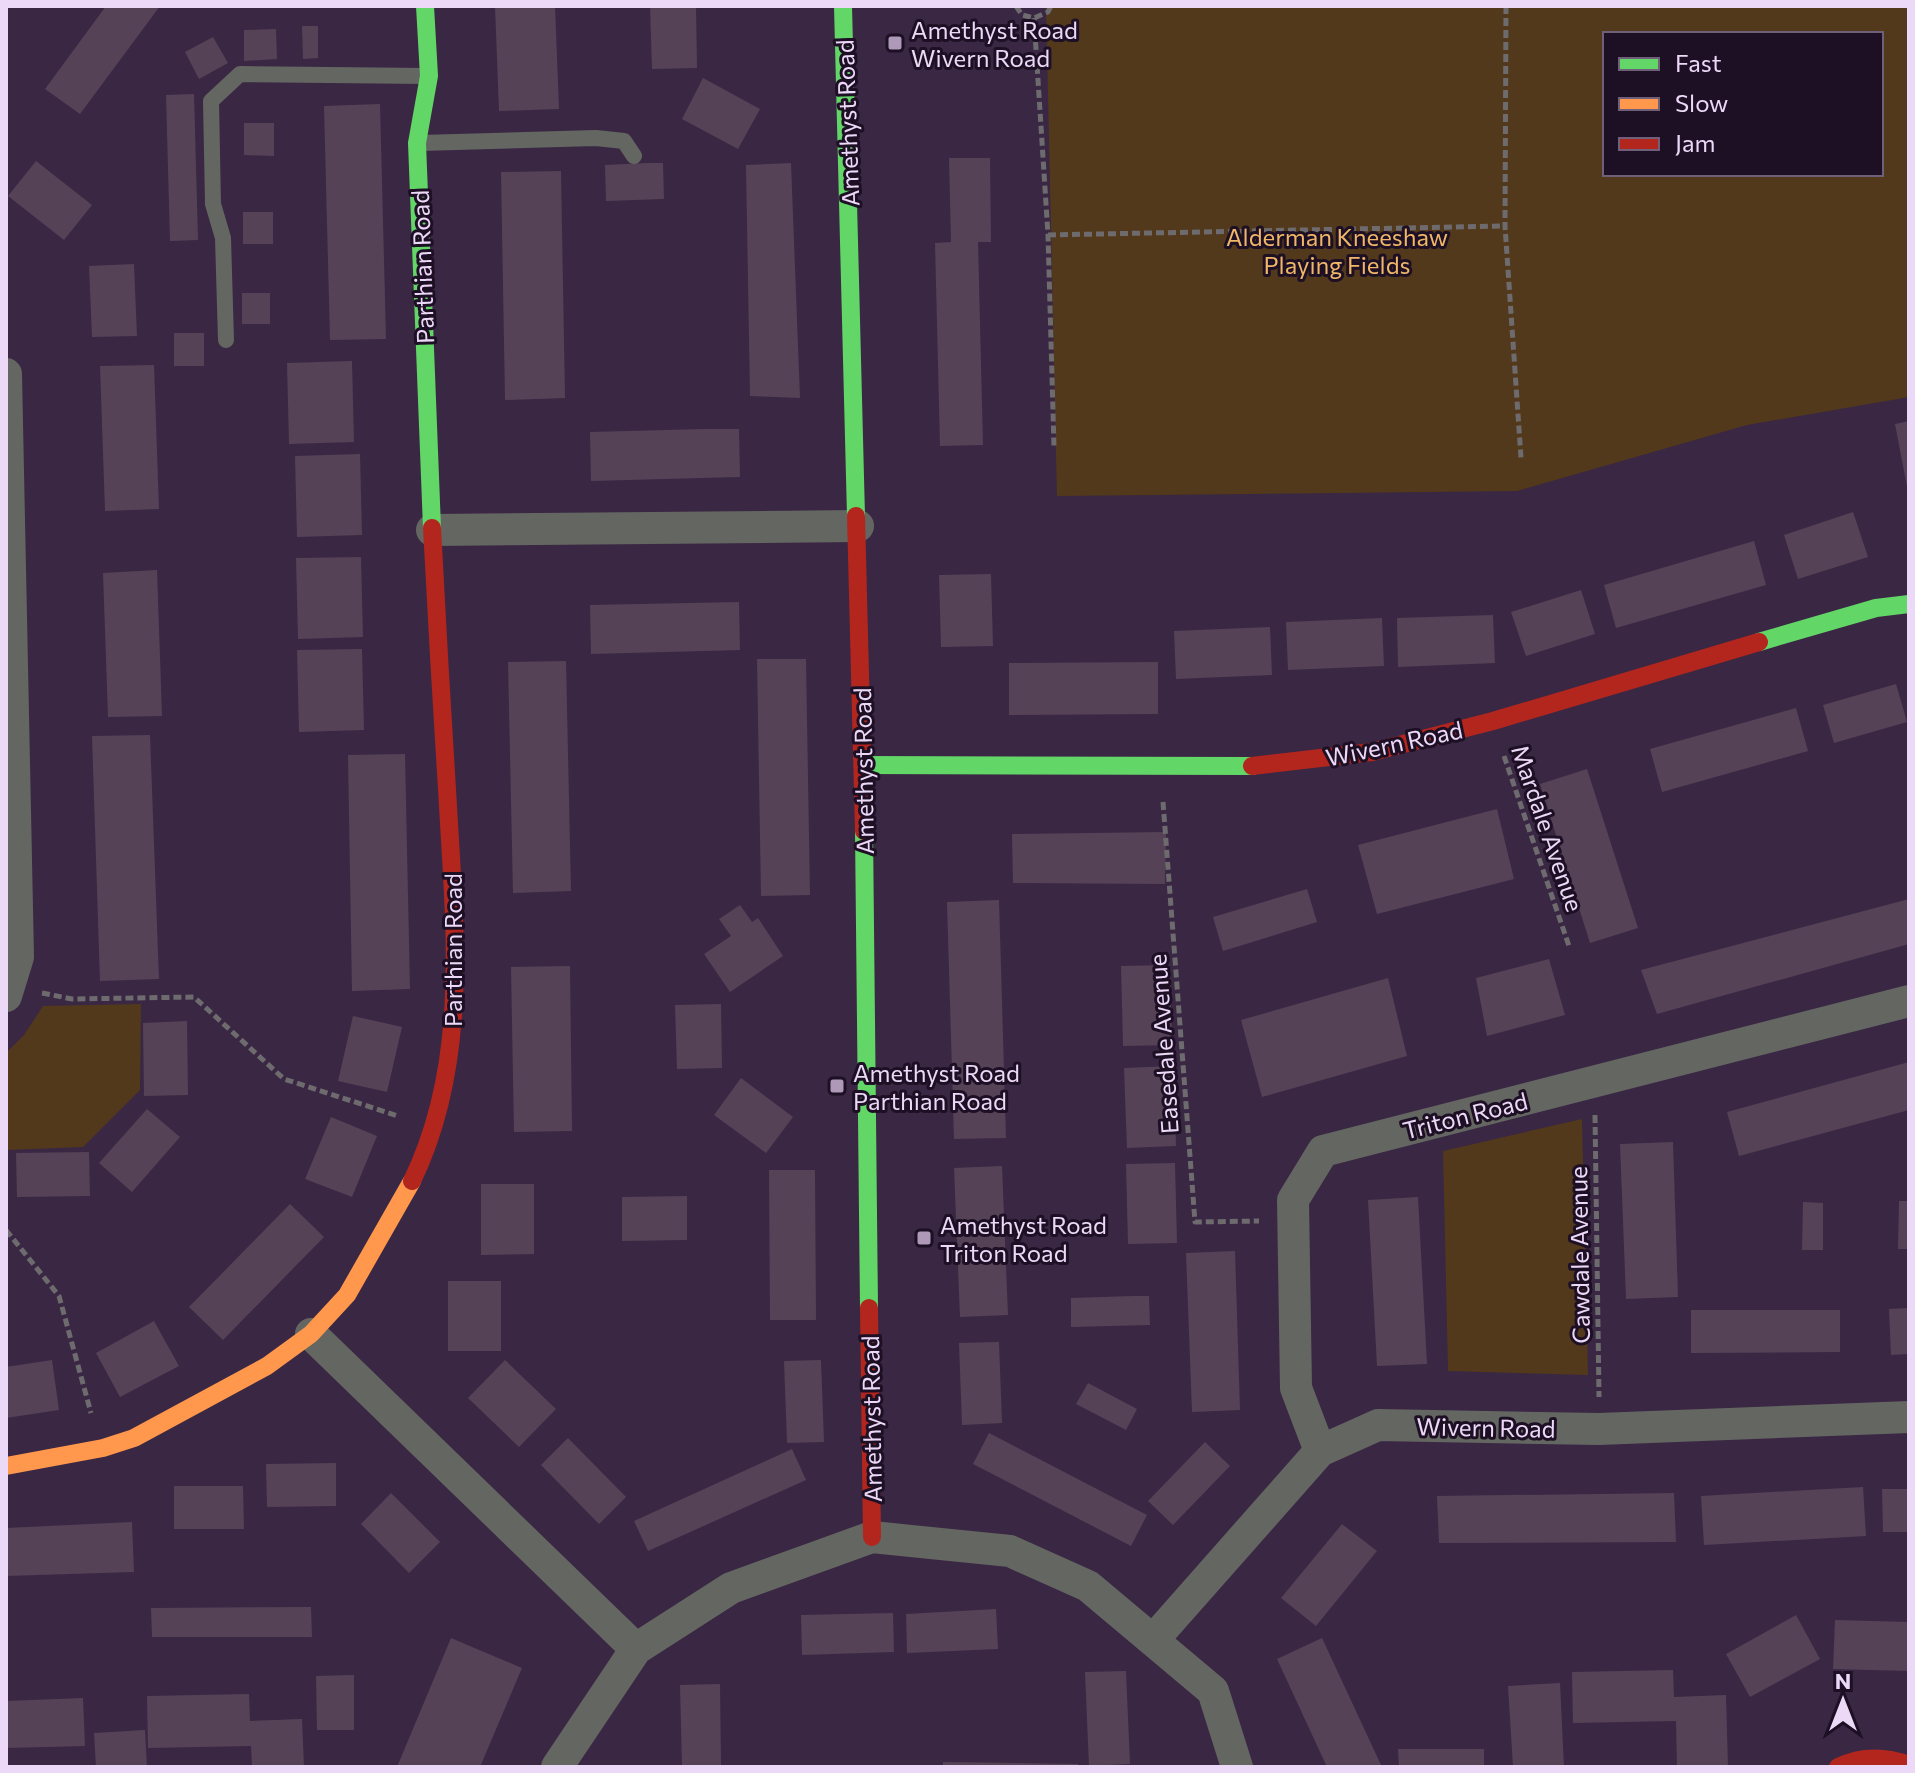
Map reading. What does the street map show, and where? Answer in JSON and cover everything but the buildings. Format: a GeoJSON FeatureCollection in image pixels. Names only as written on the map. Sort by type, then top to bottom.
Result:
{"type":"FeatureCollection","features":[{"type":"Feature","properties":{"kind":"street","name":"Parthian Road"},"geometry":{"type":"LineString","coordinates":[[6,1466],[103,1448],[134,1438],[267,1366],[311,1334],[347,1295],[402,1201],[423,1158],[436,1120],[452,1040],[455,939],[432,530],[417,143],[429,76],[425,6]]}},
{"type":"Feature","properties":{"kind":"street","name":"Amethyst Road"},"geometry":{"type":"LineString","coordinates":[[843,6],[863,765],[872,1537]]}},
{"type":"Feature","properties":{"kind":"street"},"geometry":{"type":"LineString","coordinates":[[6,374],[18,957],[8,991]]}},
{"type":"Feature","properties":{"kind":"street"},"geometry":{"type":"LineString","coordinates":[[432,530],[858,526]]}},
{"type":"Feature","properties":{"kind":"street","name":"Wivern Road"},"geometry":{"type":"LineString","coordinates":[[863,765],[1265,766],[1372,752],[1493,721],[1876,608],[1909,604]]}},
{"type":"Feature","properties":{"kind":"street","name":"Triton Road"},"geometry":{"type":"LineString","coordinates":[[1320,1451],[1296,1388],[1293,1200],[1323,1151],[1909,1001]]}},
{"type":"Feature","properties":{"kind":"street"},"geometry":{"type":"LineString","coordinates":[[311,1334],[636,1649]]}},
{"type":"Feature","properties":{"kind":"street","name":"Wivern Road"},"geometry":{"type":"LineString","coordinates":[[1154,1639],[1320,1451],[1378,1425],[1599,1429],[1909,1417]]}},
{"type":"Feature","properties":{"kind":"street","name":"Amethyst Road"},"geometry":{"type":"LineString","coordinates":[[557,1767],[636,1649],[731,1588],[872,1537],[1010,1551],[1088,1586],[1213,1691],[1237,1767]]}},
{"type":"Feature","properties":{"kind":"street"},"geometry":{"type":"LineString","coordinates":[[1838,1767],[1847,1762],[1874,1758],[1909,1765]]}},
{"type":"Feature","properties":{"kind":"lane"},"geometry":{"type":"LineString","coordinates":[[843,6],[855,6]]}},
{"type":"Feature","properties":{"kind":"lane"},"geometry":{"type":"LineString","coordinates":[[226,340],[223,238],[213,204],[211,101],[240,74],[429,76]]}},
{"type":"Feature","properties":{"kind":"lane"},"geometry":{"type":"LineString","coordinates":[[417,143],[596,138],[624,141],[634,156]]}},
{"type":"Feature","properties":{"kind":"path"},"geometry":{"type":"LineString","coordinates":[[1016,6],[1022,15],[1034,18],[1048,12],[1051,6]]}},
{"type":"Feature","properties":{"kind":"path"},"geometry":{"type":"LineString","coordinates":[[1506,6],[1505,226],[1521,458]]}},
{"type":"Feature","properties":{"kind":"path"},"geometry":{"type":"LineString","coordinates":[[1034,18],[1048,235],[1054,447]]}},
{"type":"Feature","properties":{"kind":"path"},"geometry":{"type":"LineString","coordinates":[[1048,235],[1505,226]]}},
{"type":"Feature","properties":{"kind":"path","name":"Mardale Avenue"},"geometry":{"type":"LineString","coordinates":[[1493,721],[1569,946]]}},
{"type":"Feature","properties":{"kind":"path","name":"Easedale Avenue"},"geometry":{"type":"LineString","coordinates":[[1160,765],[1195,1222],[1293,1220]]}},
{"type":"Feature","properties":{"kind":"path"},"geometry":{"type":"LineString","coordinates":[[8,991],[72,999],[194,997],[284,1079],[392,1116],[436,1120]]}},
{"type":"Feature","properties":{"kind":"path","name":"Cawdale Avenue"},"geometry":{"type":"LineString","coordinates":[[1595,1082],[1599,1429]]}},
{"type":"Feature","properties":{"kind":"path"},"geometry":{"type":"LineString","coordinates":[[6,1230],[59,1296],[103,1448]]}},
{"type":"Feature","properties":{"kind":"green space","name":"Alderman Kneeshaw Playing Fields"},"geometry":{"type":"Polygon","coordinates":[[[1046,6],[1909,6],[1909,397],[1747,425],[1517,491],[1057,496],[1046,6]]]}},
{"type":"Feature","properties":{"kind":"green space"},"geometry":{"type":"Polygon","coordinates":[[[141,1004],[140,1090],[83,1147],[6,1150],[6,1053],[24,1035],[43,1006],[141,1004]]]}},
{"type":"Feature","properties":{"kind":"green space"},"geometry":{"type":"Polygon","coordinates":[[[1582,1119],[1588,1375],[1448,1371],[1443,1151],[1582,1119]]]}},
{"type":"Feature","properties":{"kind":"traffic: fast"},"geometry":{"type":"LineString","coordinates":[[425,6],[429,76],[417,143],[432,528]]}},
{"type":"Feature","properties":{"kind":"traffic: fast"},"geometry":{"type":"LineString","coordinates":[[843,6],[856,516]]}},
{"type":"Feature","properties":{"kind":"traffic: fast"},"geometry":{"type":"LineString","coordinates":[[1759,642],[1876,608],[1909,604]]}},
{"type":"Feature","properties":{"kind":"traffic: fast"},"geometry":{"type":"LineString","coordinates":[[863,765],[1252,766]]}},
{"type":"Feature","properties":{"kind":"traffic: fast"},"geometry":{"type":"LineString","coordinates":[[864,831],[869,1308]]}},
{"type":"Feature","properties":{"kind":"traffic: slow"},"geometry":{"type":"LineString","coordinates":[[6,1466],[103,1448],[134,1438],[267,1366],[311,1334],[347,1295],[412,1181]]}},
{"type":"Feature","properties":{"kind":"traffic: jam"},"geometry":{"type":"LineString","coordinates":[[856,516],[864,831]]}},
{"type":"Feature","properties":{"kind":"traffic: jam"},"geometry":{"type":"LineString","coordinates":[[412,1181],[443,1091],[454,997],[453,901],[432,528]]}},
{"type":"Feature","properties":{"kind":"traffic: jam"},"geometry":{"type":"LineString","coordinates":[[1252,766],[1372,752],[1493,721],[1759,642]]}},
{"type":"Feature","properties":{"kind":"traffic: jam"},"geometry":{"type":"LineString","coordinates":[[869,1308],[872,1537]]}},
{"type":"Feature","properties":{"kind":"traffic: jam"},"geometry":{"type":"LineString","coordinates":[[1838,1767],[1873,1758],[1909,1765]]}},
{"type":"Feature","properties":{"kind":"place","name":"Amethyst Road Wivern Road"},"geometry":{"type":"Point","coordinates":[895,43]}},
{"type":"Feature","properties":{"kind":"place","name":"Amethyst Road Parthian Road"},"geometry":{"type":"Point","coordinates":[837,1086]}},
{"type":"Feature","properties":{"kind":"place","name":"Amethyst Road Triton Road"},"geometry":{"type":"Point","coordinates":[924,1238]}}]}
